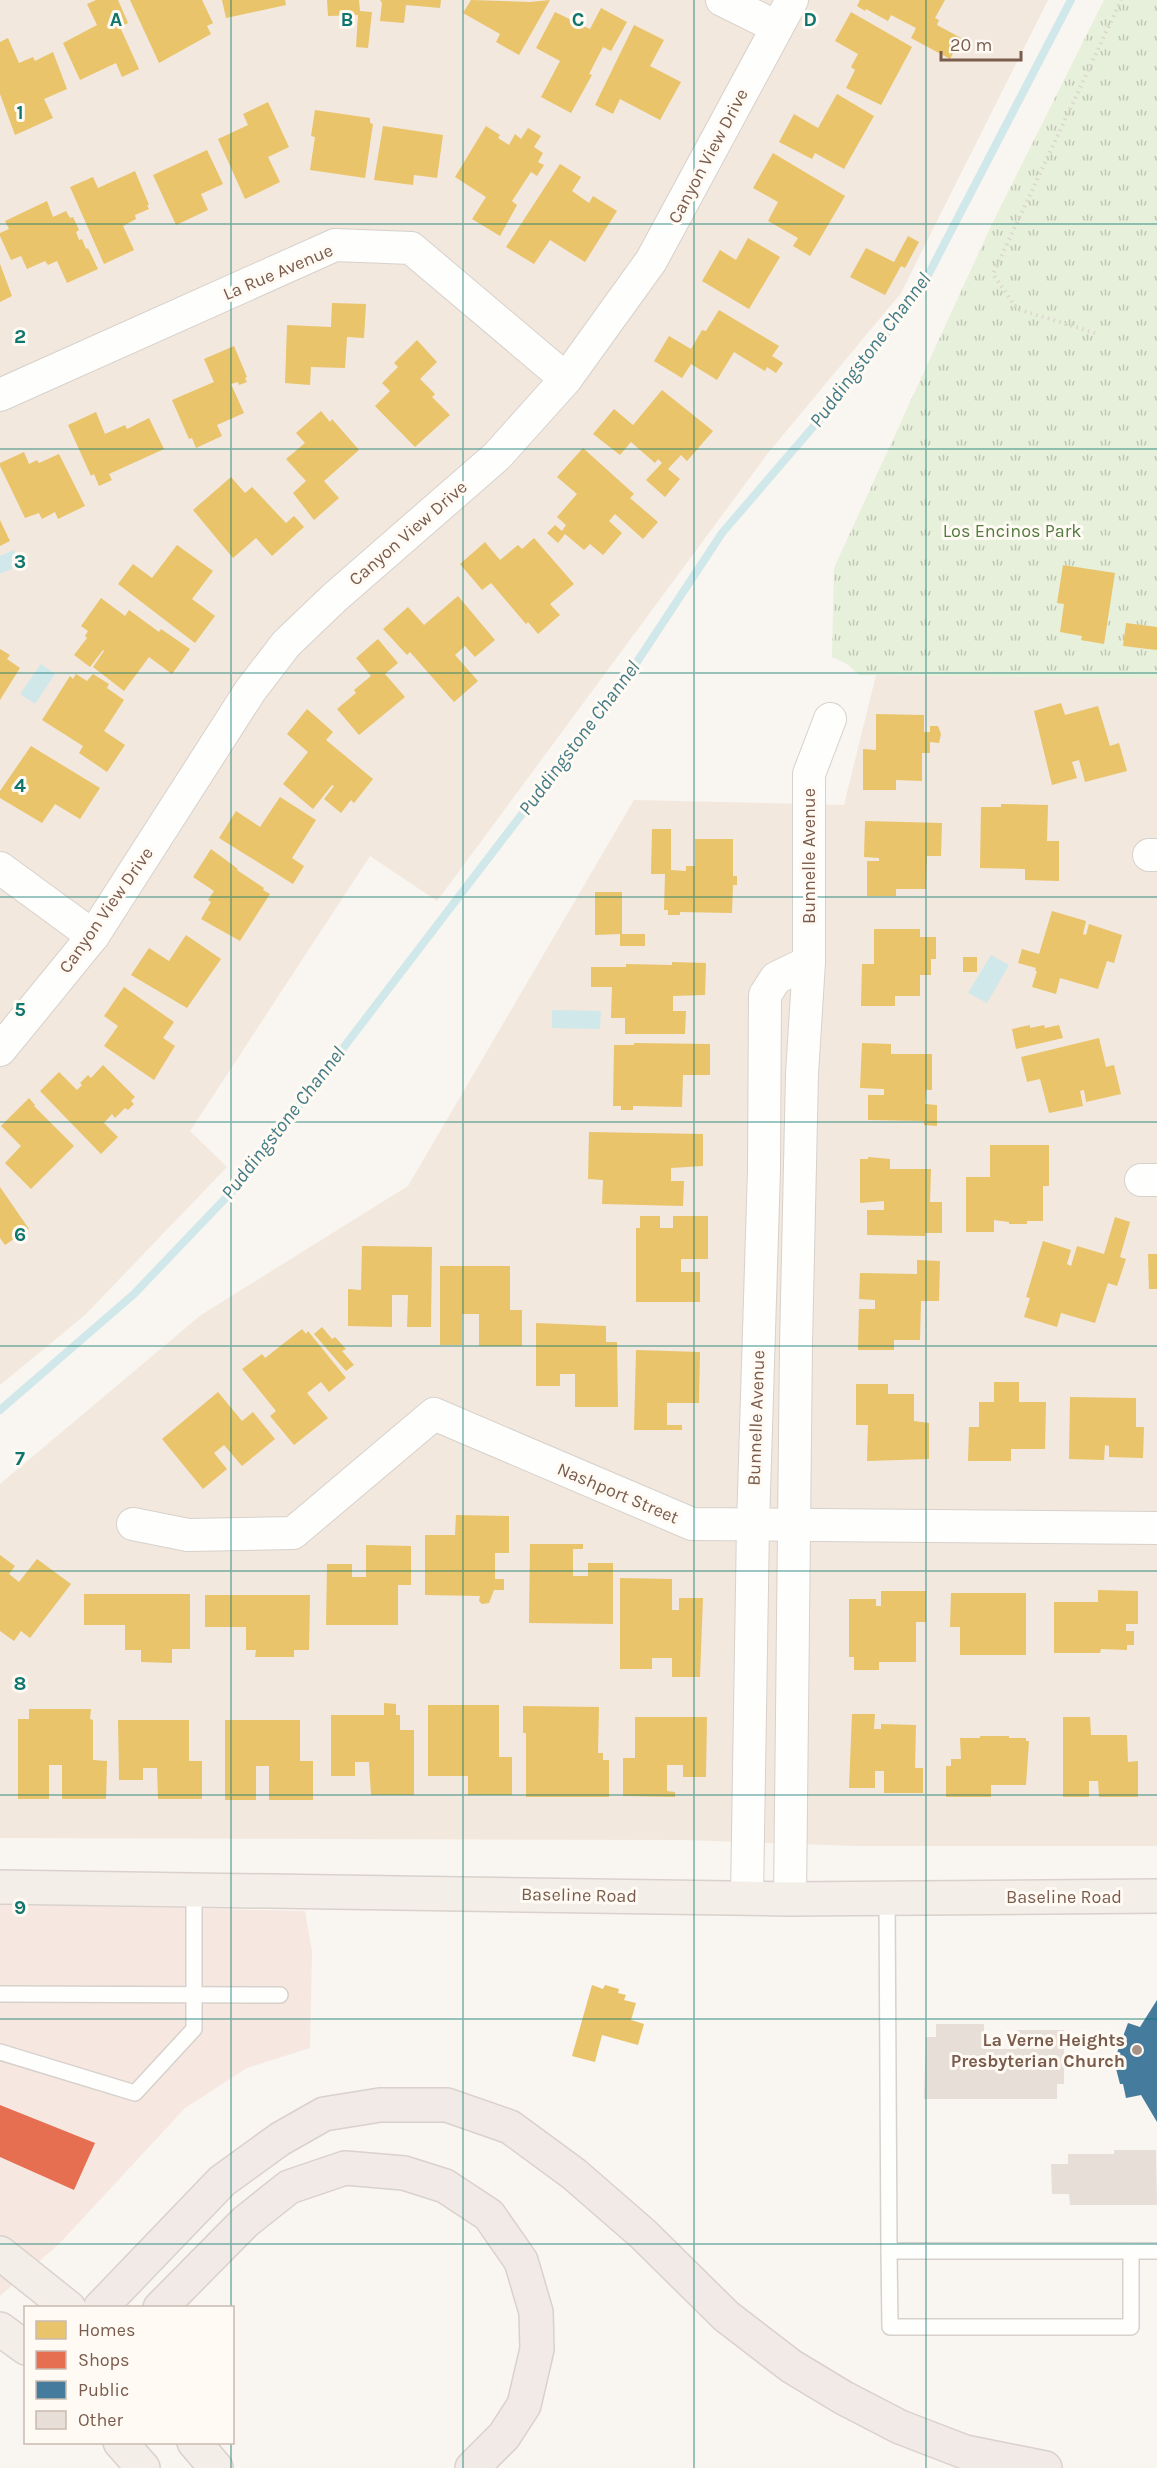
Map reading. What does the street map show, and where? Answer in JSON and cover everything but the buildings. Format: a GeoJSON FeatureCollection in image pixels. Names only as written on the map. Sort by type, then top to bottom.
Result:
{"type":"FeatureCollection","features":[{"type":"Feature","properties":{"kind":"highway"},"geometry":{"type":"LineString","coordinates":[[101,2306],[222,2181],[280,2139],[324,2114],[380,2104],[447,2104],[510,2127],[574,2174],[643,2234],[726,2316],[791,2366],[844,2398],[900,2427],[965,2452],[1045,2468]]}},
{"type":"Feature","properties":{"kind":"highway"},"geometry":{"type":"LineString","coordinates":[[161,2306],[245,2222],[289,2187],[345,2168],[404,2173],[445,2186],[489,2215],[521,2261],[536,2312],[537,2349],[524,2405],[504,2436],[472,2468]]}},
{"type":"Feature","properties":{"kind":"main road","name":"Baseline Road"},"geometry":{"type":"LineString","coordinates":[[0,1887],[790,1899],[1157,1896]]}},
{"type":"Feature","properties":{"kind":"main road"},"geometry":{"type":"LineString","coordinates":[[0,2253],[68,2306]]}},
{"type":"Feature","properties":{"kind":"main road"},"geometry":{"type":"LineString","coordinates":[[0,2329],[24,2347]]}},
{"type":"Feature","properties":{"kind":"main road"},"geometry":{"type":"LineString","coordinates":[[122,2444],[143,2468]]}},
{"type":"Feature","properties":{"kind":"main road"},"geometry":{"type":"LineString","coordinates":[[196,2444],[216,2468]]}},
{"type":"Feature","properties":{"kind":"street"},"geometry":{"type":"LineString","coordinates":[[722,0],[777,27]]}},
{"type":"Feature","properties":{"kind":"street","name":"Canyon View Drive"},"geometry":{"type":"LineString","coordinates":[[0,1050],[93,936],[250,691],[286,644],[334,598],[497,456],[566,379],[651,261],[792,0]]}},
{"type":"Feature","properties":{"kind":"street","name":"La Rue Avenue"},"geometry":{"type":"LineString","coordinates":[[0,395],[335,245],[411,249],[566,379]]}},
{"type":"Feature","properties":{"kind":"street","name":"Bunnelle Avenue"},"geometry":{"type":"LineString","coordinates":[[790,1899],[796,1526],[796,1356],[802,1074],[809,962],[809,774],[830,719]]}},
{"type":"Feature","properties":{"kind":"street"},"geometry":{"type":"LineString","coordinates":[[0,868],[93,936]]}},
{"type":"Feature","properties":{"kind":"street","name":"Bunnelle Avenue"},"geometry":{"type":"LineString","coordinates":[[747,1897],[753,1525],[764,1168],[765,994],[776,978],[809,962]]}},
{"type":"Feature","properties":{"kind":"street","name":"Nashport Street"},"geometry":{"type":"LineString","coordinates":[[133,1524],[188,1535],[293,1533],[434,1414],[692,1524],[1157,1528]]}},
{"type":"Feature","properties":{"kind":"lane"},"geometry":{"type":"LineString","coordinates":[[0,2052],[135,2093],[194,2029],[194,1889]]}},
{"type":"Feature","properties":{"kind":"lane"},"geometry":{"type":"LineString","coordinates":[[887,1897],[890,2327],[1131,2327],[1131,2251]]}},
{"type":"Feature","properties":{"kind":"lane"},"geometry":{"type":"LineString","coordinates":[[0,1994],[280,1995]]}},
{"type":"Feature","properties":{"kind":"lane"},"geometry":{"type":"LineString","coordinates":[[889,2251],[1157,2251]]}},
{"type":"Feature","properties":{"kind":"path"},"geometry":{"type":"LineString","coordinates":[[1095,333],[1017,309],[993,274],[1122,0]]}},
{"type":"Feature","properties":{"kind":"shaded area"},"geometry":{"type":"Polygon","coordinates":[[[0,0],[1048,0],[901,293],[768,453],[437,901],[370,856],[190,1131],[227,1167],[85,1315],[0,1385],[0,0]]]}},
{"type":"Feature","properties":{"kind":"shaded area"},"geometry":{"type":"Polygon","coordinates":[[[876,675],[1157,678],[1157,1846],[857,1846],[684,1840],[0,1838],[0,1484],[201,1315],[408,1186],[634,800],[844,805],[876,675]]]}},
{"type":"Feature","properties":{"kind":"shaded area"},"geometry":{"type":"Polygon","coordinates":[[[0,1904],[305,1911],[312,1951],[310,2048],[247,2068],[185,2108],[60,2243],[0,2296],[0,1904]]]}},
{"type":"Feature","properties":{"kind":"green space","name":"Los Encinos Park"},"geometry":{"type":"Polygon","coordinates":[[[1104,0],[1157,0],[1157,678],[859,675],[847,664],[832,657],[834,568],[991,226],[1104,0]]]}},
{"type":"Feature","properties":{"kind":"water"},"geometry":{"type":"Polygon","coordinates":[[[14,550],[20,565],[0,574],[0,556],[14,550]]]}},
{"type":"Feature","properties":{"kind":"water"},"geometry":{"type":"Polygon","coordinates":[[[41,664],[55,674],[35,704],[20,694],[41,664]]]}},
{"type":"Feature","properties":{"kind":"water"},"geometry":{"type":"Polygon","coordinates":[[[991,955],[1009,965],[987,1003],[968,993],[991,955]]]}},
{"type":"Feature","properties":{"kind":"water"},"geometry":{"type":"Polygon","coordinates":[[[552,1010],[601,1011],[600,1029],[552,1028],[552,1010]]]}},
{"type":"Feature","properties":{"kind":"waterway","name":"Puddingstone Channel"},"geometry":{"type":"LineString","coordinates":[[0,1410],[134,1294],[240,1183],[629,674],[722,533],[838,398],[925,281],[1071,0]]}},
{"type":"Feature","properties":{"kind":"place","name":"La Verne Heights Presbyterian Church"},"geometry":{"type":"Point","coordinates":[1137,2050]}}]}
